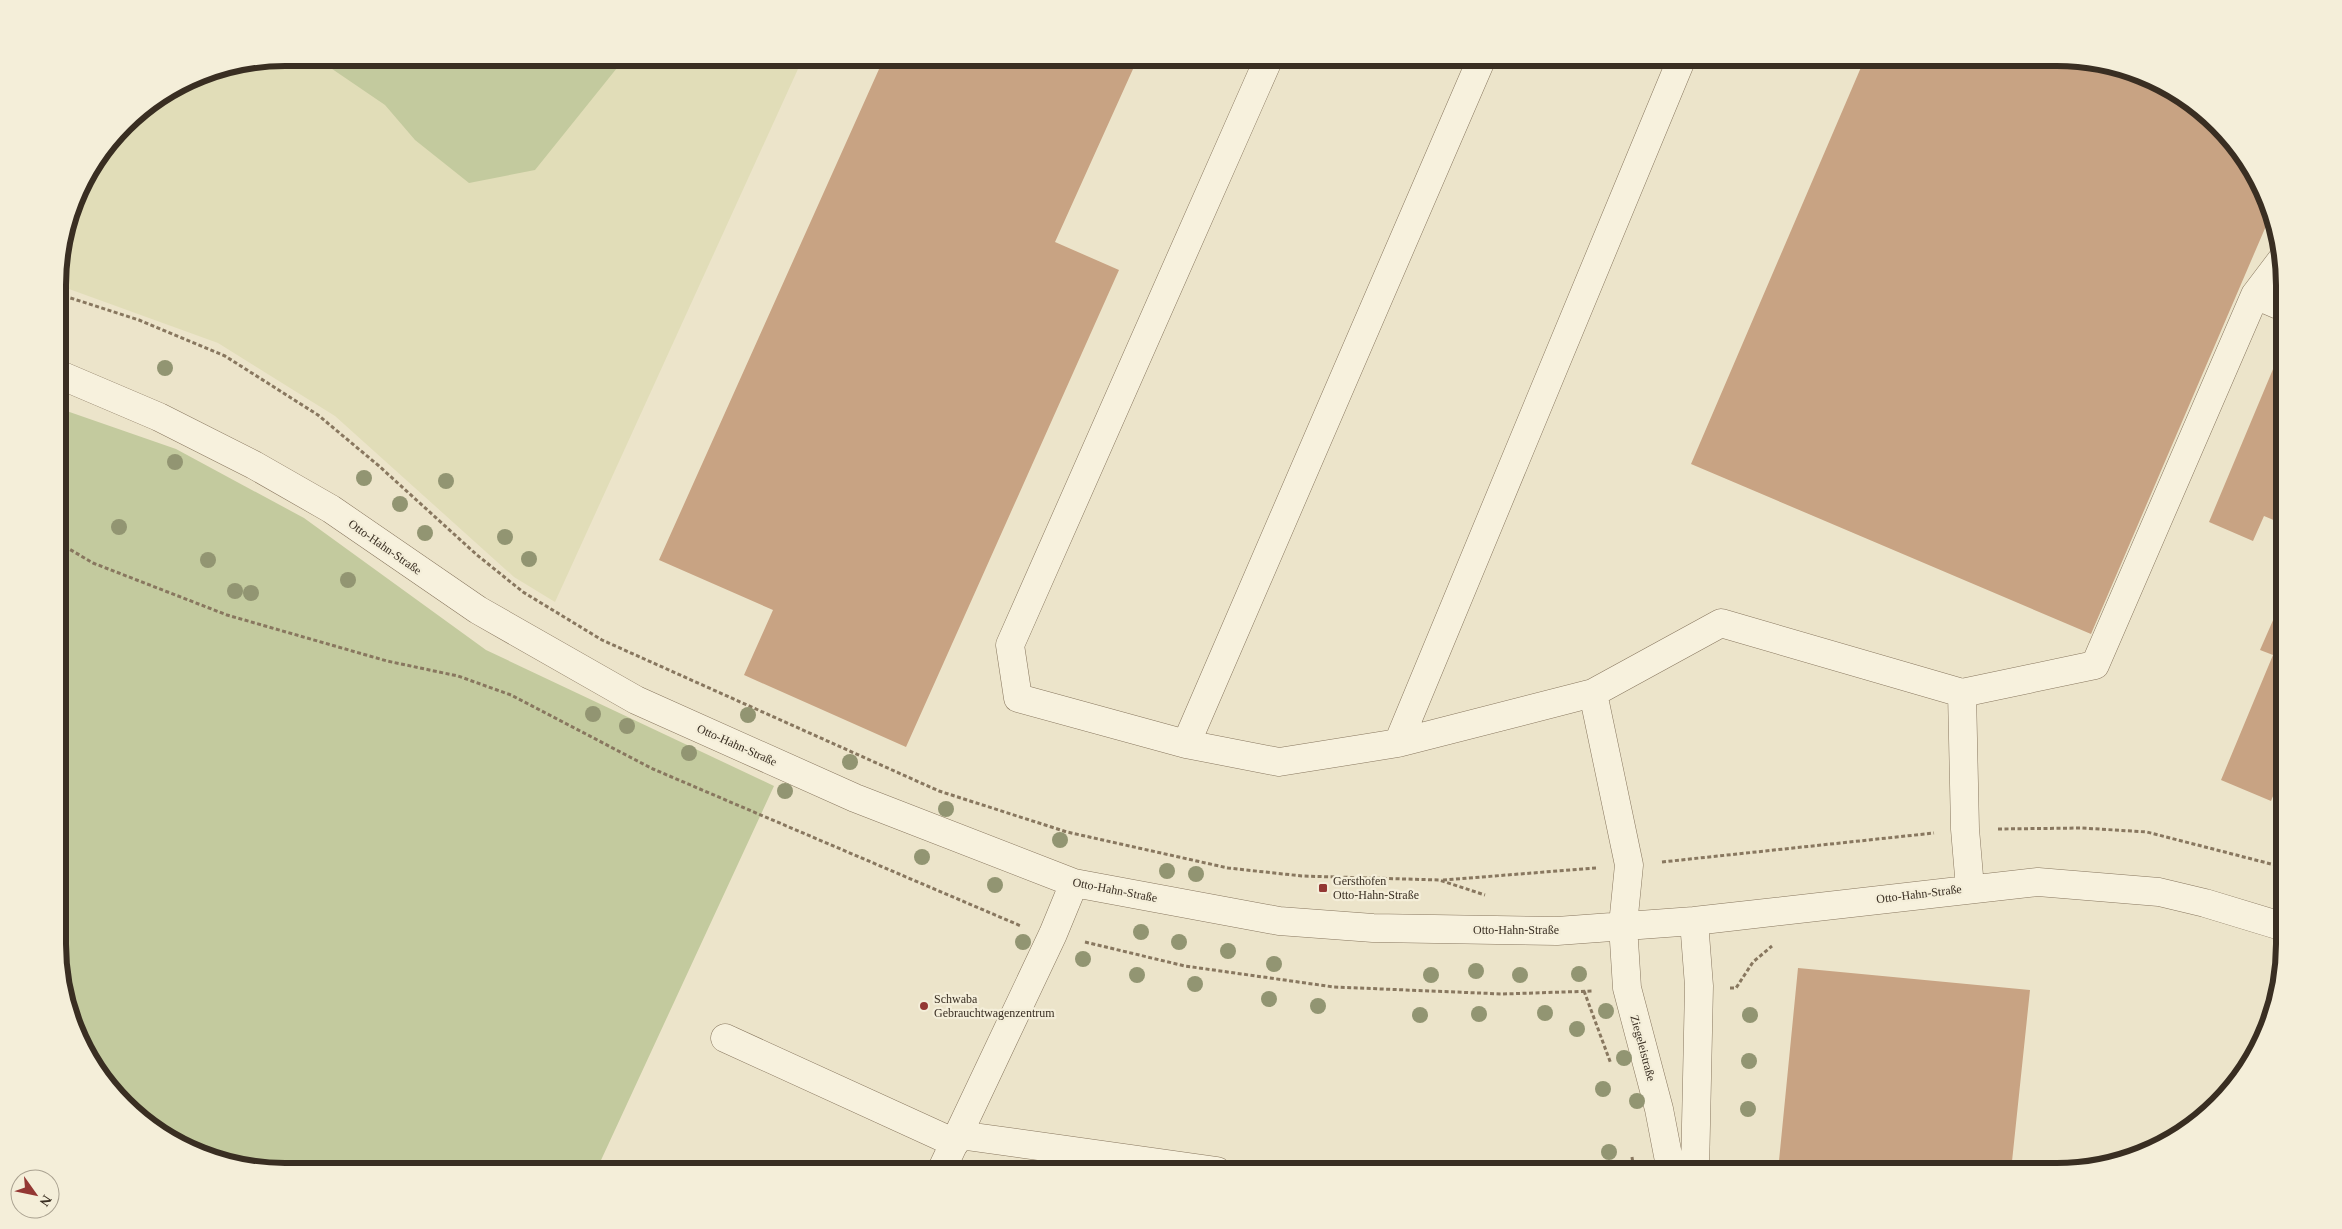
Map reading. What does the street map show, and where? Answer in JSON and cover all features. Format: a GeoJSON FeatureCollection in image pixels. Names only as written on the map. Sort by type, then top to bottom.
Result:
{"type":"FeatureCollection","features":[{"type":"Feature","properties":{"kind":"street"},"geometry":{"type":"LineString","coordinates":[[1264,66],[1010,645],[1018,698],[1186,744],[1279,762],[1398,743],[1593,693],[1721,623],[1962,693],[2095,665],[2255,295],[2275,269]]}},
{"type":"Feature","properties":{"kind":"street"},"geometry":{"type":"LineString","coordinates":[[1186,744],[1479,66]]}},
{"type":"Feature","properties":{"kind":"street"},"geometry":{"type":"LineString","coordinates":[[1398,743],[1679,66]]}},
{"type":"Feature","properties":{"kind":"street"},"geometry":{"type":"LineString","coordinates":[[2255,295],[2276,304]]}},
{"type":"Feature","properties":{"kind":"street","name":"Otto-Hahn-Straße"},"geometry":{"type":"LineString","coordinates":[[66,377],[159,417],[332,509],[478,610],[636,700],[855,798],[1074,883],[1279,921],[1344,926],[1557,932],[1623,925],[1694,921],[1970,888],[2038,882],[2159,892],[2205,903],[2276,925]]}},
{"type":"Feature","properties":{"kind":"street","name":"Ziegeleistraße"},"geometry":{"type":"LineString","coordinates":[[1593,693],[1629,865],[1623,925],[1627,988],[1659,1109],[1669,1163]]}},
{"type":"Feature","properties":{"kind":"street"},"geometry":{"type":"LineString","coordinates":[[1962,693],[1965,829],[1970,888]]}},
{"type":"Feature","properties":{"kind":"street"},"geometry":{"type":"LineString","coordinates":[[945,1163],[1049,943],[1074,883]]}},
{"type":"Feature","properties":{"kind":"street"},"geometry":{"type":"LineString","coordinates":[[1694,921],[1698,986],[1695,1163]]}},
{"type":"Feature","properties":{"kind":"street"},"geometry":{"type":"LineString","coordinates":[[725,1038],[957,1139],[1152,1163]]}},
{"type":"Feature","properties":{"kind":"path"},"geometry":{"type":"LineString","coordinates":[[66,297],[139,320],[225,356],[318,415],[379,466],[477,555],[523,592],[602,640],[939,791],[1067,832],[1228,868],[1302,876],[1439,880],[1629,865],[1965,829],[2082,828],[2147,832],[2276,866]]}},
{"type":"Feature","properties":{"kind":"path"},"geometry":{"type":"LineString","coordinates":[[1439,880],[1494,898]]}},
{"type":"Feature","properties":{"kind":"path"},"geometry":{"type":"LineString","coordinates":[[1736,988],[1753,962],[1779,940]]}},
{"type":"Feature","properties":{"kind":"path"},"geometry":{"type":"LineString","coordinates":[[1584,991],[1614,1071]]}},
{"type":"Feature","properties":{"kind":"path"},"geometry":{"type":"LineString","coordinates":[[1632,1152],[1633,1163]]}},
{"type":"Feature","properties":{"kind":"shaded area"},"geometry":{"type":"Polygon","coordinates":[[[286,66],[799,66],[555,602],[514,577],[335,416],[218,343],[66,288],[70,243],[78,215],[89,189],[103,164],[130,130],[164,103],[189,89],[215,78],[243,70],[286,66]]]}},
{"type":"Feature","properties":{"kind":"green space"},"geometry":{"type":"Polygon","coordinates":[[[328,66],[619,66],[535,170],[469,183],[415,140],[385,105],[328,66]]]}},
{"type":"Feature","properties":{"kind":"green space"},"geometry":{"type":"Polygon","coordinates":[[[66,411],[176,449],[304,518],[486,650],[774,786],[600,1163],[286,1163],[243,1159],[215,1151],[189,1140],[164,1126],[130,1099],[112,1077],[96,1053],[83,1027],[70,986],[66,943],[66,411]]]}},
{"type":"Feature","properties":{"kind":"building"},"geometry":{"type":"Polygon","coordinates":[[[880,66],[1134,66],[1055,242],[1119,270],[906,747],[744,675],[773,610],[659,560],[880,66]]]}},
{"type":"Feature","properties":{"kind":"building"},"geometry":{"type":"Polygon","coordinates":[[[1862,66],[2056,66],[2099,70],[2127,78],[2153,89],[2178,103],[2212,130],[2239,164],[2253,189],[2267,224],[2091,634],[1691,464],[1862,66]]]}},
{"type":"Feature","properties":{"kind":"building"},"geometry":{"type":"Polygon","coordinates":[[[2276,362],[2276,521],[2264,516],[2253,541],[2209,522],[2276,362]]]}},
{"type":"Feature","properties":{"kind":"building"},"geometry":{"type":"Polygon","coordinates":[[[2276,613],[2276,789],[2271,801],[2221,780],[2273,655],[2260,650],[2276,613]]]}},
{"type":"Feature","properties":{"kind":"building"},"geometry":{"type":"Polygon","coordinates":[[[1798,968],[2030,990],[2012,1163],[1779,1163],[1798,968]]]}},
{"type":"Feature","properties":{"kind":"place","name":"Gersthofen Otto-Hahn-Straße"},"geometry":{"type":"Point","coordinates":[1323,888]}},
{"type":"Feature","properties":{"kind":"place","name":"Schwaba Gebrauchtwagenzentrum"},"geometry":{"type":"Point","coordinates":[924,1006]}}]}
